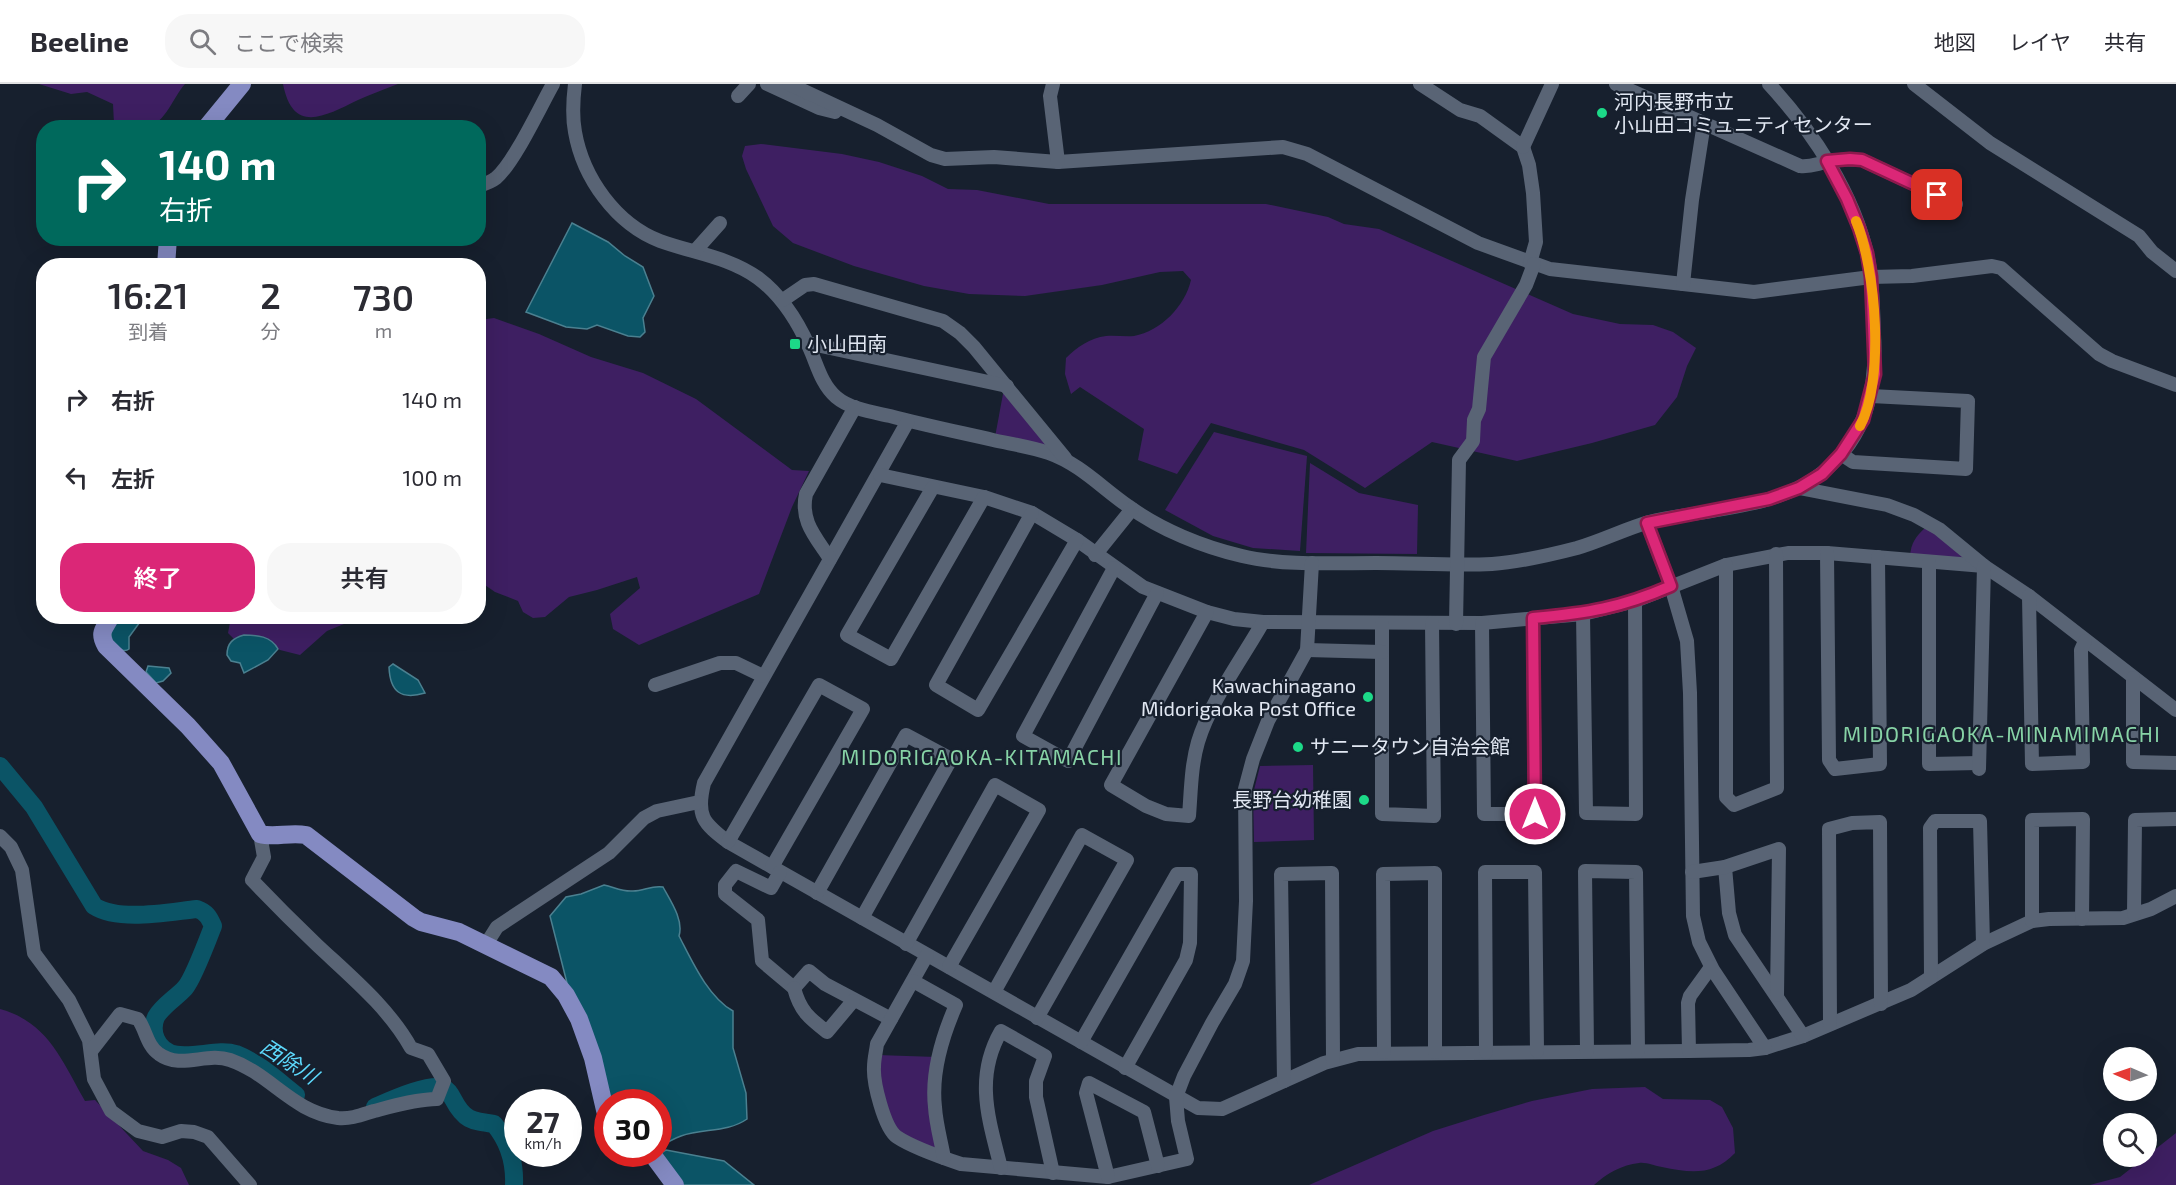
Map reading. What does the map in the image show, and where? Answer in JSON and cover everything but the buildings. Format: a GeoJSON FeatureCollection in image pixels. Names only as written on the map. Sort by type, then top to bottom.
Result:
{"type":"FeatureCollection","features":[{"type":"Feature","properties":{"kind":"main road"},"geometry":{"type":"LineString","coordinates":[[213,120],[242,84]]}},
{"type":"Feature","properties":{"kind":"main road"},"geometry":{"type":"LineString","coordinates":[[106,624],[101,638],[106,646],[188,726],[221,763],[260,834],[271,837],[295,833],[306,835],[414,918],[459,932],[551,977],[566,995],[579,1019],[593,1058],[600,1089]]}},
{"type":"Feature","properties":{"kind":"main road"},"geometry":{"type":"LineString","coordinates":[[662,1167],[675,1185]]}},
{"type":"Feature","properties":{"kind":"street"},"geometry":{"type":"LineString","coordinates":[[486,184],[497,177],[510,160],[553,84]]}},
{"type":"Feature","properties":{"kind":"street"},"geometry":{"type":"LineString","coordinates":[[575,84],[572,114],[579,150],[597,188],[610,205],[638,230],[666,243],[740,266],[759,278],[783,300],[807,343],[827,387],[839,400],[855,407],[908,421],[1050,453],[1082,470],[1132,509],[1188,539],[1245,557],[1312,563],[1493,564],[1577,548],[1647,523],[1769,499],[1799,488],[1822,474],[1841,454],[1863,420],[1875,374],[1871,277],[1867,253],[1847,199],[1827,161],[1805,127],[1769,84]]}},
{"type":"Feature","properties":{"kind":"street"},"geometry":{"type":"LineString","coordinates":[[738,96],[749,84]]}},
{"type":"Feature","properties":{"kind":"street"},"geometry":{"type":"LineString","coordinates":[[767,84],[819,108],[871,128],[885,129]]}},
{"type":"Feature","properties":{"kind":"street"},"geometry":{"type":"LineString","coordinates":[[789,84],[885,129],[931,155],[945,159],[994,157],[1058,162],[1283,147],[1307,154],[1478,243],[1532,264],[1550,268],[1754,292],[1871,277],[1912,276],[1992,266],[2001,268],[2099,354],[2176,385]]}},
{"type":"Feature","properties":{"kind":"street"},"geometry":{"type":"LineString","coordinates":[[1053,84],[1050,96],[1058,162]]}},
{"type":"Feature","properties":{"kind":"street"},"geometry":{"type":"LineString","coordinates":[[1420,84],[1460,110],[1480,116],[1523,147],[1529,165],[1534,203],[1536,242],[1532,264],[1521,295],[1484,357],[1473,441],[1459,459],[1456,624]]}},
{"type":"Feature","properties":{"kind":"street"},"geometry":{"type":"LineString","coordinates":[[1523,147],[1552,84]]}},
{"type":"Feature","properties":{"kind":"street"},"geometry":{"type":"LineString","coordinates":[[1616,84],[1800,166],[1814,167],[1827,161],[1862,160],[1956,204]]}},
{"type":"Feature","properties":{"kind":"street"},"geometry":{"type":"LineString","coordinates":[[1914,84],[1990,143],[2139,236],[2152,252],[2176,271]]}},
{"type":"Feature","properties":{"kind":"street"},"geometry":{"type":"LineString","coordinates":[[1683,284],[1692,200],[1704,123]]}},
{"type":"Feature","properties":{"kind":"street"},"geometry":{"type":"LineString","coordinates":[[694,251],[720,223]]}},
{"type":"Feature","properties":{"kind":"street"},"geometry":{"type":"LineString","coordinates":[[783,300],[805,285],[814,284],[943,321],[974,346],[1068,462]]}},
{"type":"Feature","properties":{"kind":"street"},"geometry":{"type":"LineString","coordinates":[[807,343],[1006,386]]}},
{"type":"Feature","properties":{"kind":"street"},"geometry":{"type":"LineString","coordinates":[[1841,454],[1853,462],[1966,469],[1968,401],[1871,396]]}},
{"type":"Feature","properties":{"kind":"street"},"geometry":{"type":"LineString","coordinates":[[830,559],[808,525],[804,505],[806,494],[855,407]]}},
{"type":"Feature","properties":{"kind":"street"},"geometry":{"type":"LineString","coordinates":[[908,421],[880,475],[763,676],[704,783],[699,802],[708,826],[728,842],[776,870],[1198,1108],[1222,1109],[1333,1060],[1358,1054],[1689,1051],[1765,1048],[1803,1036],[1911,990],[1983,944],[2032,921],[2123,918],[2151,909],[2176,896]]}},
{"type":"Feature","properties":{"kind":"street"},"geometry":{"type":"LineString","coordinates":[[880,475],[984,497],[1032,513],[1077,540],[1143,587],[1207,612],[1234,619],[1263,622],[1456,624],[1583,614],[1635,601],[1726,565],[1776,554],[1827,553],[1984,566]]}},
{"type":"Feature","properties":{"kind":"street"},"geometry":{"type":"LineString","coordinates":[[933,487],[847,635],[891,659],[984,497]]}},
{"type":"Feature","properties":{"kind":"street"},"geometry":{"type":"LineString","coordinates":[[1799,488],[1876,502],[1914,515],[1939,529],[1984,566],[2029,596],[2176,710]]}},
{"type":"Feature","properties":{"kind":"street"},"geometry":{"type":"LineString","coordinates":[[1095,555],[1132,509]]}},
{"type":"Feature","properties":{"kind":"street"},"geometry":{"type":"LineString","coordinates":[[1032,513],[936,685],[978,710],[1077,540]]}},
{"type":"Feature","properties":{"kind":"street"},"geometry":{"type":"LineString","coordinates":[[1647,523],[1671,586],[1687,641],[1690,693],[1693,916],[1699,942],[1711,967],[1765,1048]]}},
{"type":"Feature","properties":{"kind":"street"},"geometry":{"type":"LineString","coordinates":[[1827,553],[1829,760],[1835,768],[1880,764],[1878,557]]}},
{"type":"Feature","properties":{"kind":"street"},"geometry":{"type":"LineString","coordinates":[[1726,565],[1726,797],[1734,805],[1777,788],[1776,554]]}},
{"type":"Feature","properties":{"kind":"street"},"geometry":{"type":"LineString","coordinates":[[1929,562],[1929,764],[1979,766],[1984,566]]}},
{"type":"Feature","properties":{"kind":"street"},"geometry":{"type":"LineString","coordinates":[[927,956],[877,1044],[873,1069],[887,1125],[895,1136],[961,1164],[1053,1173],[1108,1177],[1187,1159],[1178,1121],[1176,1097],[1184,1076],[1235,984],[1243,961],[1246,901],[1245,789],[1253,759],[1268,721],[1300,668],[1307,650],[1312,563]]}},
{"type":"Feature","properties":{"kind":"street"},"geometry":{"type":"LineString","coordinates":[[1114,568],[1023,736],[1068,760],[1157,593]]}},
{"type":"Feature","properties":{"kind":"street"},"geometry":{"type":"LineString","coordinates":[[2029,596],[2032,764],[2083,762],[2081,650],[2085,641]]}},
{"type":"Feature","properties":{"kind":"street"},"geometry":{"type":"LineString","coordinates":[[1583,614],[1586,813],[1636,814],[1635,601]]}},
{"type":"Feature","properties":{"kind":"street"},"geometry":{"type":"LineString","coordinates":[[1207,612],[1111,785],[1146,806],[1166,814],[1190,816],[1191,775],[1198,742],[1210,713],[1263,622]]}},
{"type":"Feature","properties":{"kind":"street"},"geometry":{"type":"LineString","coordinates":[[1482,623],[1484,814],[1535,814],[1533,618]]}},
{"type":"Feature","properties":{"kind":"street"},"geometry":{"type":"LineString","coordinates":[[1382,624],[1382,814],[1434,816],[1432,623]]}},
{"type":"Feature","properties":{"kind":"street"},"geometry":{"type":"LineString","coordinates":[[1307,650],[1382,652]]}},
{"type":"Feature","properties":{"kind":"street"},"geometry":{"type":"LineString","coordinates":[[655,686],[720,663],[736,663],[763,676]]}},
{"type":"Feature","properties":{"kind":"street"},"geometry":{"type":"LineString","coordinates":[[2133,678],[2133,762],[2176,763]]}},
{"type":"Feature","properties":{"kind":"street"},"geometry":{"type":"LineString","coordinates":[[728,842],[819,685],[863,709],[776,870],[771,888],[736,871],[725,885],[725,894],[758,920],[762,961],[794,988],[797,1000],[806,1016],[826,1032],[853,1001]]}},
{"type":"Feature","properties":{"kind":"street"},"geometry":{"type":"LineString","coordinates":[[817,893],[906,735],[951,759],[862,918]]}},
{"type":"Feature","properties":{"kind":"street"},"geometry":{"type":"LineString","coordinates":[[906,944],[995,785],[1039,810],[949,967]]}},
{"type":"Feature","properties":{"kind":"street"},"geometry":{"type":"LineString","coordinates":[[485,946],[497,927],[609,853],[644,818],[657,811],[699,802]]}},
{"type":"Feature","properties":{"kind":"street"},"geometry":{"type":"LineString","coordinates":[[2032,921],[2032,820],[2083,819],[2082,919]]}},
{"type":"Feature","properties":{"kind":"street"},"geometry":{"type":"LineString","coordinates":[[2134,914],[2135,820],[2176,819]]}},
{"type":"Feature","properties":{"kind":"street"},"geometry":{"type":"LineString","coordinates":[[1931,976],[1930,828],[1935,821],[1980,821],[1983,944]]}},
{"type":"Feature","properties":{"kind":"street"},"geometry":{"type":"LineString","coordinates":[[1830,1024],[1829,829],[1852,823],[1880,822],[1881,1004]]}},
{"type":"Feature","properties":{"kind":"street"},"geometry":{"type":"LineString","coordinates":[[92,1050],[120,1014],[138,1019],[154,1049],[165,1058],[181,1062],[217,1058],[233,1061],[260,1076],[295,1102],[313,1112],[339,1118],[359,1117],[372,1111],[437,1099],[442,1086],[428,1053],[411,1048],[404,1036],[363,988],[290,920],[252,880],[264,857],[260,834]]}},
{"type":"Feature","properties":{"kind":"street"},"geometry":{"type":"LineString","coordinates":[[994,992],[1083,835],[1126,860],[1037,1018]]}},
{"type":"Feature","properties":{"kind":"street"},"geometry":{"type":"LineString","coordinates":[[0,836],[11,848],[22,870],[34,953],[69,1000],[89,1040],[94,1079],[111,1111],[138,1131],[162,1137],[181,1131],[194,1132],[208,1137],[250,1185]]}},
{"type":"Feature","properties":{"kind":"street"},"geometry":{"type":"LineString","coordinates":[[1692,872],[1725,867],[1779,849],[1777,995]]}},
{"type":"Feature","properties":{"kind":"street"},"geometry":{"type":"LineString","coordinates":[[1725,867],[1730,913],[1736,934],[1803,1036]]}},
{"type":"Feature","properties":{"kind":"street"},"geometry":{"type":"LineString","coordinates":[[1587,1051],[1586,871],[1636,872],[1638,1051]]}},
{"type":"Feature","properties":{"kind":"street"},"geometry":{"type":"LineString","coordinates":[[1486,1052],[1485,872],[1535,872],[1537,1051]]}},
{"type":"Feature","properties":{"kind":"street"},"geometry":{"type":"LineString","coordinates":[[1284,1082],[1281,874],[1332,873],[1333,1060]]}},
{"type":"Feature","properties":{"kind":"street"},"geometry":{"type":"LineString","coordinates":[[1384,1052],[1383,874],[1435,873],[1435,1052]]}},
{"type":"Feature","properties":{"kind":"street"},"geometry":{"type":"LineString","coordinates":[[1081,1042],[1177,874],[1191,874],[1190,943],[1186,960],[1125,1068]]}},
{"type":"Feature","properties":{"kind":"street"},"geometry":{"type":"LineString","coordinates":[[1689,1051],[1688,1003],[1690,996],[1711,967]]}},
{"type":"Feature","properties":{"kind":"street"},"geometry":{"type":"LineString","coordinates":[[794,988],[809,971],[853,1001],[891,1019]]}},
{"type":"Feature","properties":{"kind":"street"},"geometry":{"type":"LineString","coordinates":[[913,981],[956,1005],[940,1050],[934,1084],[934,1107],[944,1158]]}},
{"type":"Feature","properties":{"kind":"street"},"geometry":{"type":"LineString","coordinates":[[1000,1168],[986,1109],[990,1056],[1000,1031],[1045,1056],[1036,1081],[1036,1097],[1053,1173]]}},
{"type":"Feature","properties":{"kind":"street"},"geometry":{"type":"LineString","coordinates":[[1108,1177],[1086,1093],[1089,1083],[1144,1112],[1158,1166]]}},
{"type":"Feature","properties":{"kind":"shaded area"},"geometry":{"type":"Polygon","coordinates":[[[39,84],[185,84],[160,120],[114,120],[113,104],[87,92],[71,94],[39,84]]]}},
{"type":"Feature","properties":{"kind":"shaded area"},"geometry":{"type":"Polygon","coordinates":[[[283,84],[398,84],[334,111],[312,117],[302,116],[294,110],[283,84]]]}},
{"type":"Feature","properties":{"kind":"shaded area"},"geometry":{"type":"Polygon","coordinates":[[[761,144],[842,154],[879,162],[922,176],[948,189],[977,190],[1049,204],[1266,204],[1328,217],[1344,224],[1379,229],[1573,314],[1620,324],[1653,325],[1673,332],[1696,348],[1687,366],[1677,397],[1655,425],[1592,443],[1517,461],[1432,442],[1365,488],[1304,450],[1211,423],[1177,474],[1138,460],[1144,429],[1080,387],[1071,394],[1065,374],[1066,358],[1089,341],[1106,336],[1134,336],[1162,323],[1177,308],[1188,290],[1191,280],[1183,271],[1160,272],[1102,285],[1025,296],[969,294],[924,286],[854,266],[793,243],[773,226],[742,156],[745,146],[761,144]]]}},
{"type":"Feature","properties":{"kind":"shaded area"},"geometry":{"type":"Polygon","coordinates":[[[494,318],[539,334],[591,357],[643,373],[696,399],[792,470],[809,471],[792,507],[759,594],[639,645],[613,629],[610,614],[640,588],[637,577],[569,597],[545,617],[533,618],[523,612],[518,601],[486,586],[486,319],[494,318]]]}},
{"type":"Feature","properties":{"kind":"shaded area"},"geometry":{"type":"Polygon","coordinates":[[[1003,394],[1009,394],[1049,441],[1048,449],[995,437],[1003,394]]]}},
{"type":"Feature","properties":{"kind":"shaded area"},"geometry":{"type":"Polygon","coordinates":[[[1214,432],[1307,456],[1300,551],[1253,548],[1213,536],[1165,510],[1214,432]]]}},
{"type":"Feature","properties":{"kind":"shaded area"},"geometry":{"type":"Polygon","coordinates":[[[1310,463],[1359,493],[1418,505],[1417,554],[1306,553],[1310,463]]]}},
{"type":"Feature","properties":{"kind":"shaded area"},"geometry":{"type":"Polygon","coordinates":[[[1925,528],[1939,534],[1966,560],[1910,556],[1914,540],[1925,528]]]}},
{"type":"Feature","properties":{"kind":"shaded area"},"geometry":{"type":"Polygon","coordinates":[[[230,624],[344,624],[327,631],[300,655],[280,650],[258,636],[235,640],[228,633],[230,624]]]}},
{"type":"Feature","properties":{"kind":"shaded area"},"geometry":{"type":"Polygon","coordinates":[[[1313,765],[1314,840],[1254,842],[1253,794],[1260,766],[1313,765]]]}},
{"type":"Feature","properties":{"kind":"shaded area"},"geometry":{"type":"Polygon","coordinates":[[[0,1009],[30,1023],[42,1033],[61,1058],[85,1101],[95,1100],[143,1151],[168,1160],[181,1168],[189,1185],[0,1185],[0,1009]]]}},
{"type":"Feature","properties":{"kind":"shaded area"},"geometry":{"type":"Polygon","coordinates":[[[877,1055],[937,1057],[942,1155],[896,1135],[888,1124],[877,1055]]]}},
{"type":"Feature","properties":{"kind":"shaded area"},"geometry":{"type":"Polygon","coordinates":[[[1645,1087],[1663,1099],[1710,1100],[1722,1107],[1733,1128],[1735,1153],[1718,1166],[1701,1171],[1683,1171],[1645,1163],[1633,1164],[1615,1170],[1594,1185],[1309,1185],[1433,1131],[1532,1101],[1592,1089],[1645,1087]]]}},
{"type":"Feature","properties":{"kind":"shaded area"},"geometry":{"type":"Polygon","coordinates":[[[2176,1133],[2176,1185],[2090,1185],[2120,1177],[2133,1167],[2157,1167],[2157,1148],[2176,1133]]]}},
{"type":"Feature","properties":{"kind":"water"},"geometry":{"type":"Polygon","coordinates":[[[572,223],[608,242],[643,267],[654,296],[643,318],[645,332],[640,337],[628,336],[597,325],[587,329],[566,327],[526,312],[572,223]]]}},
{"type":"Feature","properties":{"kind":"water"},"geometry":{"type":"Polygon","coordinates":[[[114,624],[139,624],[129,637],[129,649],[125,651],[120,649],[112,642],[110,627],[114,624]]]}},
{"type":"Feature","properties":{"kind":"water"},"geometry":{"type":"Polygon","coordinates":[[[244,635],[268,639],[278,649],[268,660],[244,673],[240,663],[231,661],[227,655],[231,642],[244,635]]]}},
{"type":"Feature","properties":{"kind":"water"},"geometry":{"type":"Polygon","coordinates":[[[393,664],[418,680],[425,693],[409,695],[398,692],[390,676],[389,667],[393,664]]]}},
{"type":"Feature","properties":{"kind":"water"},"geometry":{"type":"Polygon","coordinates":[[[148,666],[169,668],[171,673],[163,681],[156,683],[146,672],[148,666]]]}},
{"type":"Feature","properties":{"kind":"water"},"geometry":{"type":"Polygon","coordinates":[[[604,885],[629,891],[663,887],[680,923],[679,936],[695,967],[708,988],[733,1011],[733,1048],[746,1093],[747,1119],[731,1126],[681,1136],[672,1140],[672,1089],[604,1089],[567,983],[550,916],[566,897],[604,885]]]}},
{"type":"Feature","properties":{"kind":"water"},"geometry":{"type":"Polygon","coordinates":[[[672,1151],[724,1161],[754,1185],[681,1185],[668,1167],[672,1167],[672,1151]]]}},
{"type":"Feature","properties":{"kind":"waterway","name":"西除川"},"geometry":{"type":"LineString","coordinates":[[0,766],[34,807],[94,906],[104,911],[130,915],[197,909],[205,913],[210,920],[213,926],[188,983],[156,1017],[154,1034],[162,1048],[181,1055],[226,1052],[236,1054],[260,1067],[296,1095]]}},
{"type":"Feature","properties":{"kind":"waterway","name":"西除川"},"geometry":{"type":"LineString","coordinates":[[375,1107],[420,1090],[444,1088],[469,1118],[494,1124],[504,1138],[510,1153],[514,1185]]}},
{"type":"Feature","properties":{"kind":"slow traffic"},"geometry":{"type":"LineString","coordinates":[[1856,221],[1867,253],[1871,277],[1875,346],[1875,374],[1871,396],[1860,426]]}},
{"type":"Feature","properties":{"kind":"place","name":"河内長野市立 小山田コミュニティセンター"},"geometry":{"type":"Point","coordinates":[1602,113]}},
{"type":"Feature","properties":{"kind":"place","name":"小山田南"},"geometry":{"type":"Point","coordinates":[795,344]}},
{"type":"Feature","properties":{"kind":"place","name":"Kawachinagano Midorigaoka Post Office"},"geometry":{"type":"Point","coordinates":[1368,697]}},
{"type":"Feature","properties":{"kind":"place","name":"サニータウン自治会館"},"geometry":{"type":"Point","coordinates":[1298,747]}},
{"type":"Feature","properties":{"kind":"place","name":"長野台幼稚園"},"geometry":{"type":"Point","coordinates":[1364,800]}},
{"type":"Feature","properties":{"kind":"district","name":"MIDORIGAOKA-MINAMIMACHI"},"geometry":{"type":"Point","coordinates":[2002,735]}},
{"type":"Feature","properties":{"kind":"district","name":"MIDORIGAOKA-KITAMACHI"},"geometry":{"type":"Point","coordinates":[982,758]}},
{"type":"Feature","properties":{"kind":"route"},"geometry":{"type":"LineString","coordinates":[[1535,814],[1533,618],[1583,614],[1611,608],[1671,586],[1647,523],[1769,499],[1799,488],[1822,474],[1841,454],[1863,420],[1875,374],[1871,277],[1867,253],[1859,228],[1827,161],[1862,160],[1937,195]]}}]}
